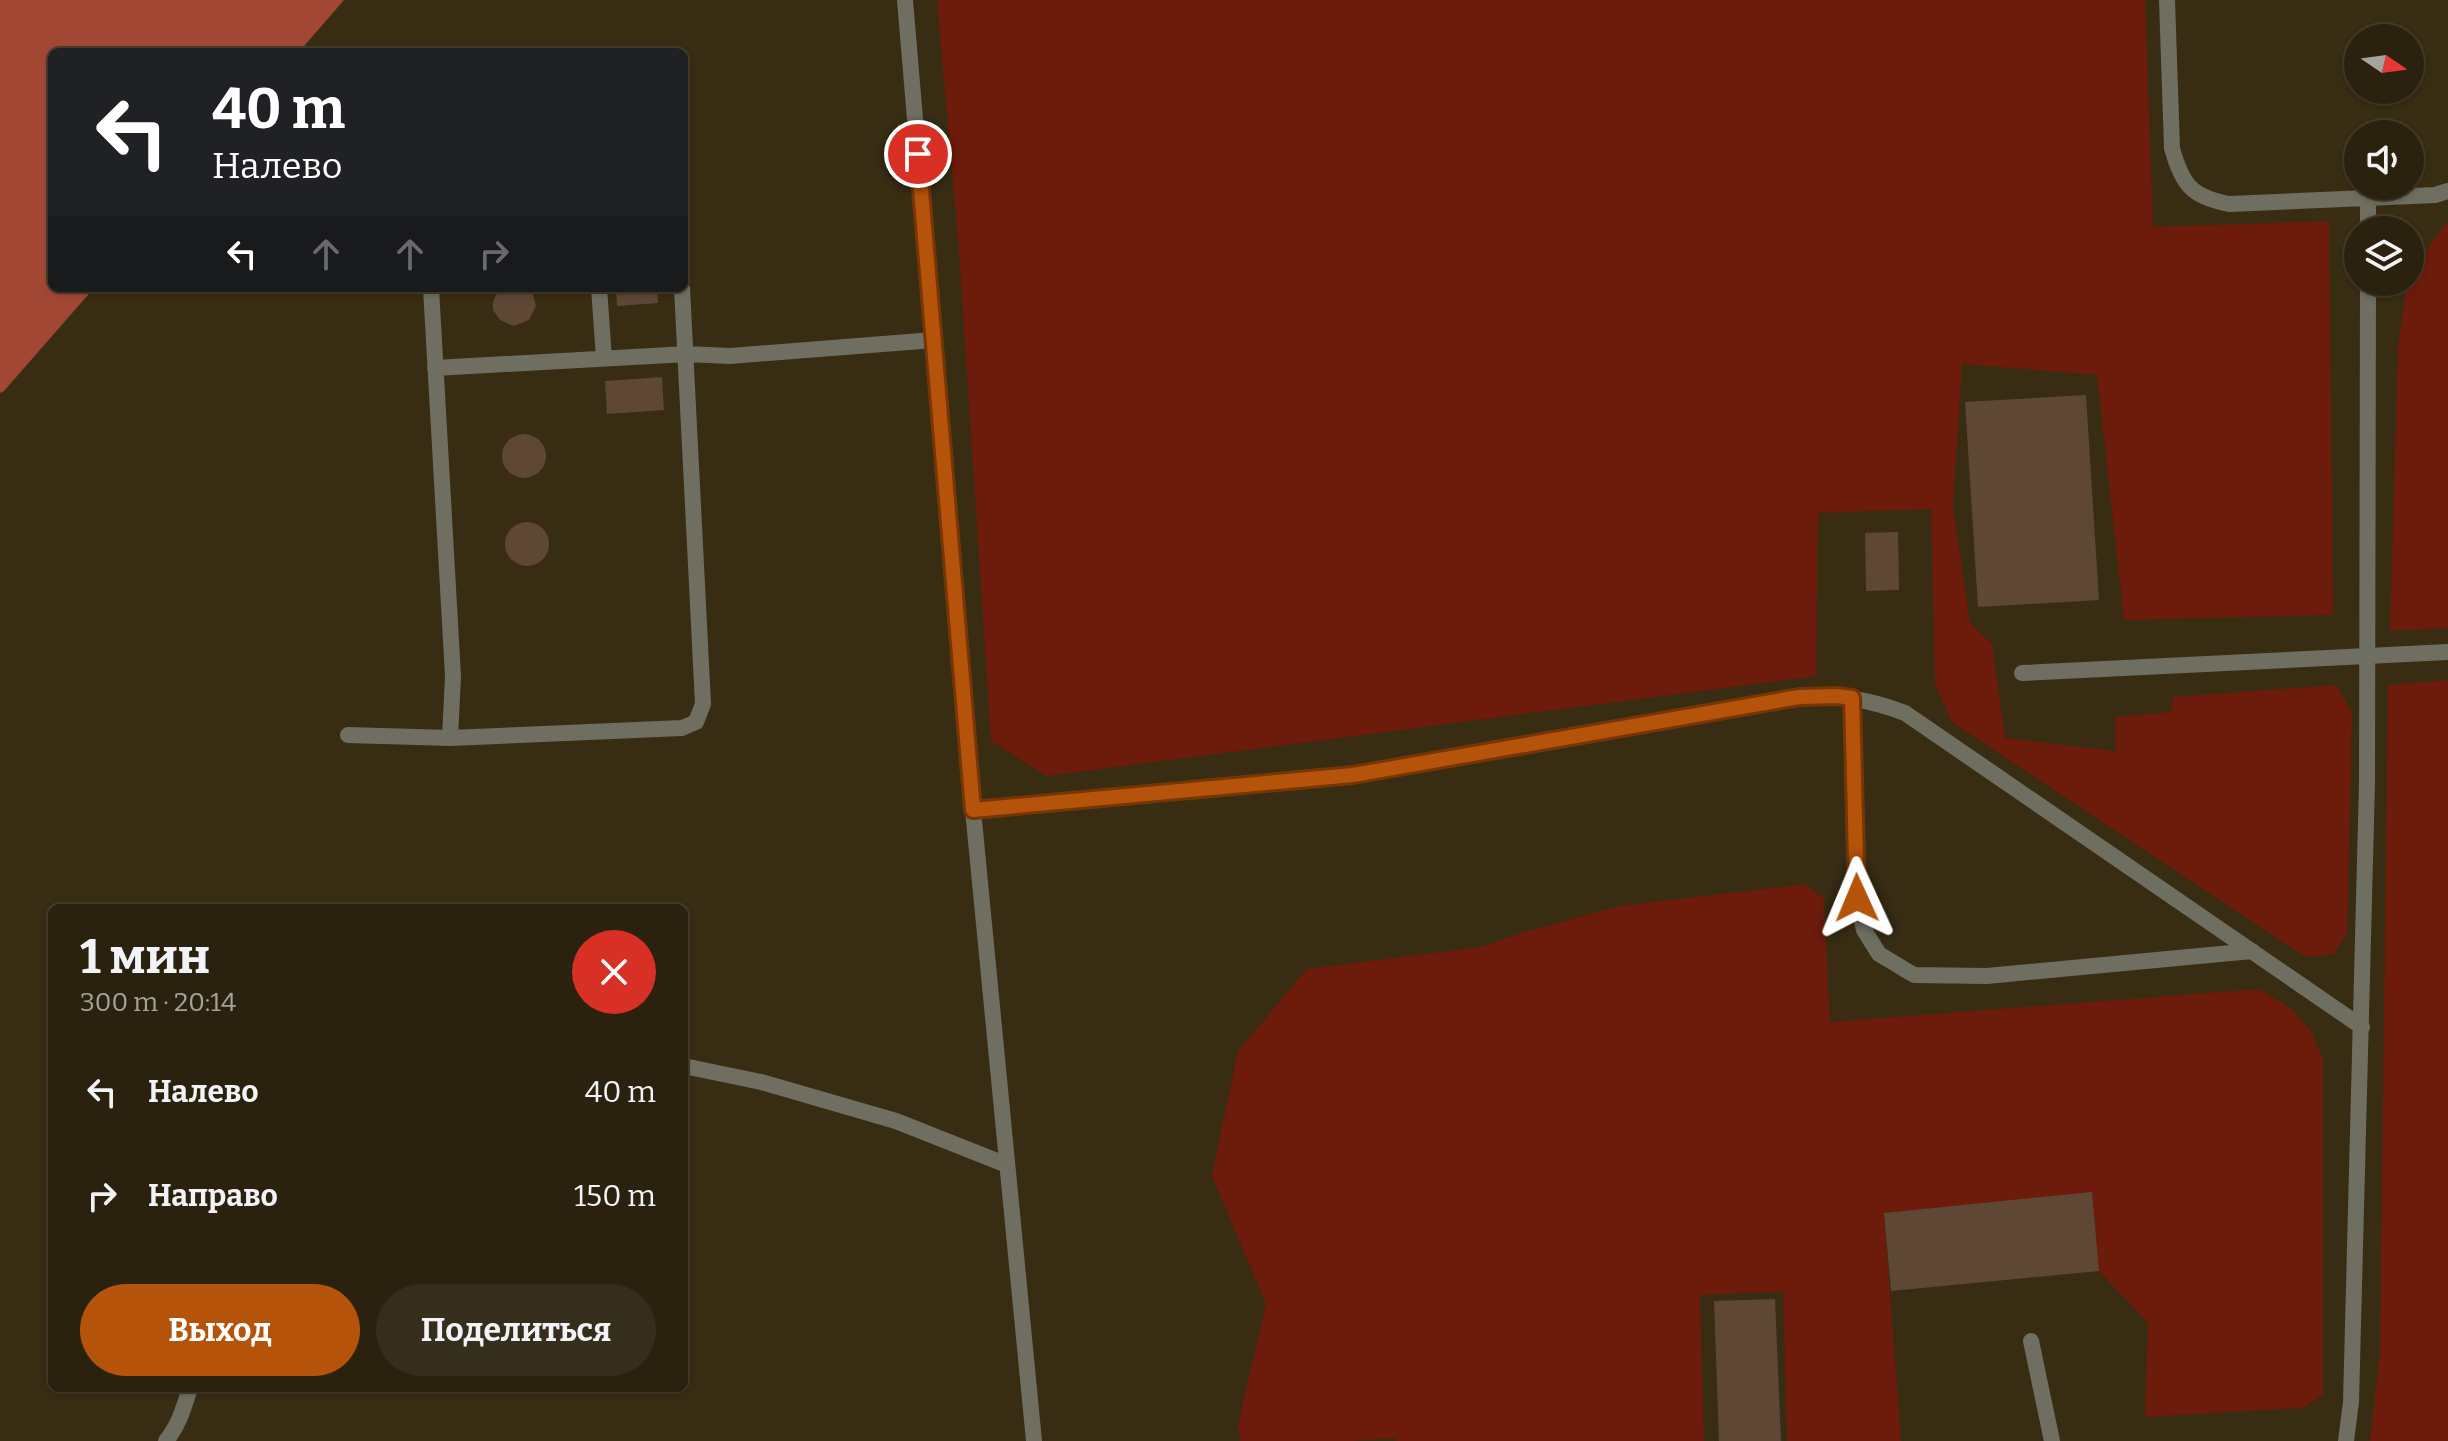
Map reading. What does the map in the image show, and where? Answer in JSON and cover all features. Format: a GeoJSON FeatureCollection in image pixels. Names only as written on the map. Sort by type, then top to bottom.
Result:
{"type":"FeatureCollection","features":[{"type":"Feature","properties":{"kind":"lane"},"geometry":{"type":"LineString","coordinates":[[905,0],[973,810],[1034,1441]]}},
{"type":"Feature","properties":{"kind":"lane"},"geometry":{"type":"LineString","coordinates":[[2167,0],[2172,148],[2178,171],[2191,189],[2206,199],[2229,204],[2344,199]]}},
{"type":"Feature","properties":{"kind":"lane"},"geometry":{"type":"LineString","coordinates":[[2424,195],[2448,191]]}},
{"type":"Feature","properties":{"kind":"lane"},"geometry":{"type":"LineString","coordinates":[[431,292],[453,676],[450,738]]}},
{"type":"Feature","properties":{"kind":"lane"},"geometry":{"type":"LineString","coordinates":[[599,292],[604,358]]}},
{"type":"Feature","properties":{"kind":"lane"},"geometry":{"type":"LineString","coordinates":[[348,735],[450,738],[682,728],[696,722],[703,704],[682,292]]}},
{"type":"Feature","properties":{"kind":"lane"},"geometry":{"type":"LineString","coordinates":[[2346,1441],[2351,1402],[2367,783],[2368,296]]}},
{"type":"Feature","properties":{"kind":"lane"},"geometry":{"type":"LineString","coordinates":[[435,368],[687,354],[730,356],[934,340]]}},
{"type":"Feature","properties":{"kind":"lane"},"geometry":{"type":"LineString","coordinates":[[2022,673],[2448,652]]}},
{"type":"Feature","properties":{"kind":"lane"},"geometry":{"type":"LineString","coordinates":[[973,810],[1353,775],[1799,697],[1837,696],[1872,701],[1905,713],[2362,1027]]}},
{"type":"Feature","properties":{"kind":"lane"},"geometry":{"type":"LineString","coordinates":[[1852,698],[1857,898],[1864,930],[1879,954],[1914,975],[1987,976],[2252,951]]}},
{"type":"Feature","properties":{"kind":"lane"},"geometry":{"type":"LineString","coordinates":[[688,1067],[761,1082],[896,1121],[1007,1165]]}},
{"type":"Feature","properties":{"kind":"lane"},"geometry":{"type":"LineString","coordinates":[[2031,1341],[2052,1441]]}},
{"type":"Feature","properties":{"kind":"lane"},"geometry":{"type":"LineString","coordinates":[[166,1441],[178,1421],[189,1392]]}},
{"type":"Feature","properties":{"kind":"shaded area"},"geometry":{"type":"Polygon","coordinates":[[[0,0],[344,0],[302,48],[48,48],[48,292],[91,292],[0,393],[0,0]]]}},
{"type":"Feature","properties":{"kind":"shaded area"},"geometry":{"type":"Polygon","coordinates":[[[937,0],[2145,0],[2153,227],[2329,221],[2333,615],[2124,620],[2097,375],[1962,364],[1953,508],[1970,623],[1992,644],[2005,738],[2116,751],[2115,717],[2171,712],[2173,697],[2337,685],[2352,713],[2347,933],[2334,954],[2313,957],[2301,954],[1952,722],[1935,684],[1931,509],[1818,513],[1816,676],[1047,776],[991,741],[959,251],[937,0]]]}},
{"type":"Feature","properties":{"kind":"shaded area"},"geometry":{"type":"Polygon","coordinates":[[[2448,220],[2448,628],[2390,631],[2398,348],[2405,296],[2424,296],[2424,254],[2448,220]]]}},
{"type":"Feature","properties":{"kind":"shaded area"},"geometry":{"type":"Polygon","coordinates":[[[2448,680],[2448,1441],[2370,1441],[2380,1350],[2388,685],[2448,680]]]}},
{"type":"Feature","properties":{"kind":"shaded area"},"geometry":{"type":"Polygon","coordinates":[[[1805,884],[1824,899],[1830,1022],[2259,989],[2289,1007],[2310,1029],[2323,1059],[2323,1395],[2303,1408],[2145,1417],[2148,1323],[2099,1271],[2092,1193],[1884,1213],[1901,1441],[1787,1441],[1783,1291],[1700,1295],[1704,1441],[1396,1441],[1395,1438],[1240,1441],[1238,1425],[1266,1304],[1212,1176],[1238,1051],[1307,969],[1481,947],[1620,906],[1805,884]]]}},
{"type":"Feature","properties":{"kind":"building"},"geometry":{"type":"Polygon","coordinates":[[[497,292],[532,292],[536,306],[529,320],[514,326],[500,320],[493,310],[497,292]]]}},
{"type":"Feature","properties":{"kind":"building"},"geometry":{"type":"Polygon","coordinates":[[[616,292],[657,292],[658,303],[617,306],[616,292]]]}},
{"type":"Feature","properties":{"kind":"building"},"geometry":{"type":"Polygon","coordinates":[[[662,377],[664,410],[607,414],[605,381],[662,377]]]}},
{"type":"Feature","properties":{"kind":"building"},"geometry":{"type":"Polygon","coordinates":[[[2086,395],[2099,600],[1978,607],[1965,402],[2086,395]]]}},
{"type":"Feature","properties":{"kind":"building"},"geometry":{"type":"Polygon","coordinates":[[[524,434],[539,441],[546,456],[539,471],[524,478],[509,471],[502,456],[509,441],[524,434]]]}},
{"type":"Feature","properties":{"kind":"building"},"geometry":{"type":"Polygon","coordinates":[[[527,522],[542,529],[549,544],[542,559],[527,566],[512,559],[505,544],[512,529],[527,522]]]}},
{"type":"Feature","properties":{"kind":"building"},"geometry":{"type":"Polygon","coordinates":[[[1898,532],[1899,590],[1866,591],[1865,533],[1898,532]]]}},
{"type":"Feature","properties":{"kind":"building"},"geometry":{"type":"Polygon","coordinates":[[[2092,1192],[2099,1271],[1891,1291],[1884,1213],[2092,1192]]]}},
{"type":"Feature","properties":{"kind":"building"},"geometry":{"type":"Polygon","coordinates":[[[1775,1299],[1781,1441],[1719,1441],[1714,1301],[1775,1299]]]}},
{"type":"Feature","properties":{"kind":"route"},"geometry":{"type":"LineString","coordinates":[[918,154],[973,810],[1353,775],[1799,697],[1837,696],[1852,698],[1857,898]]}}]}
